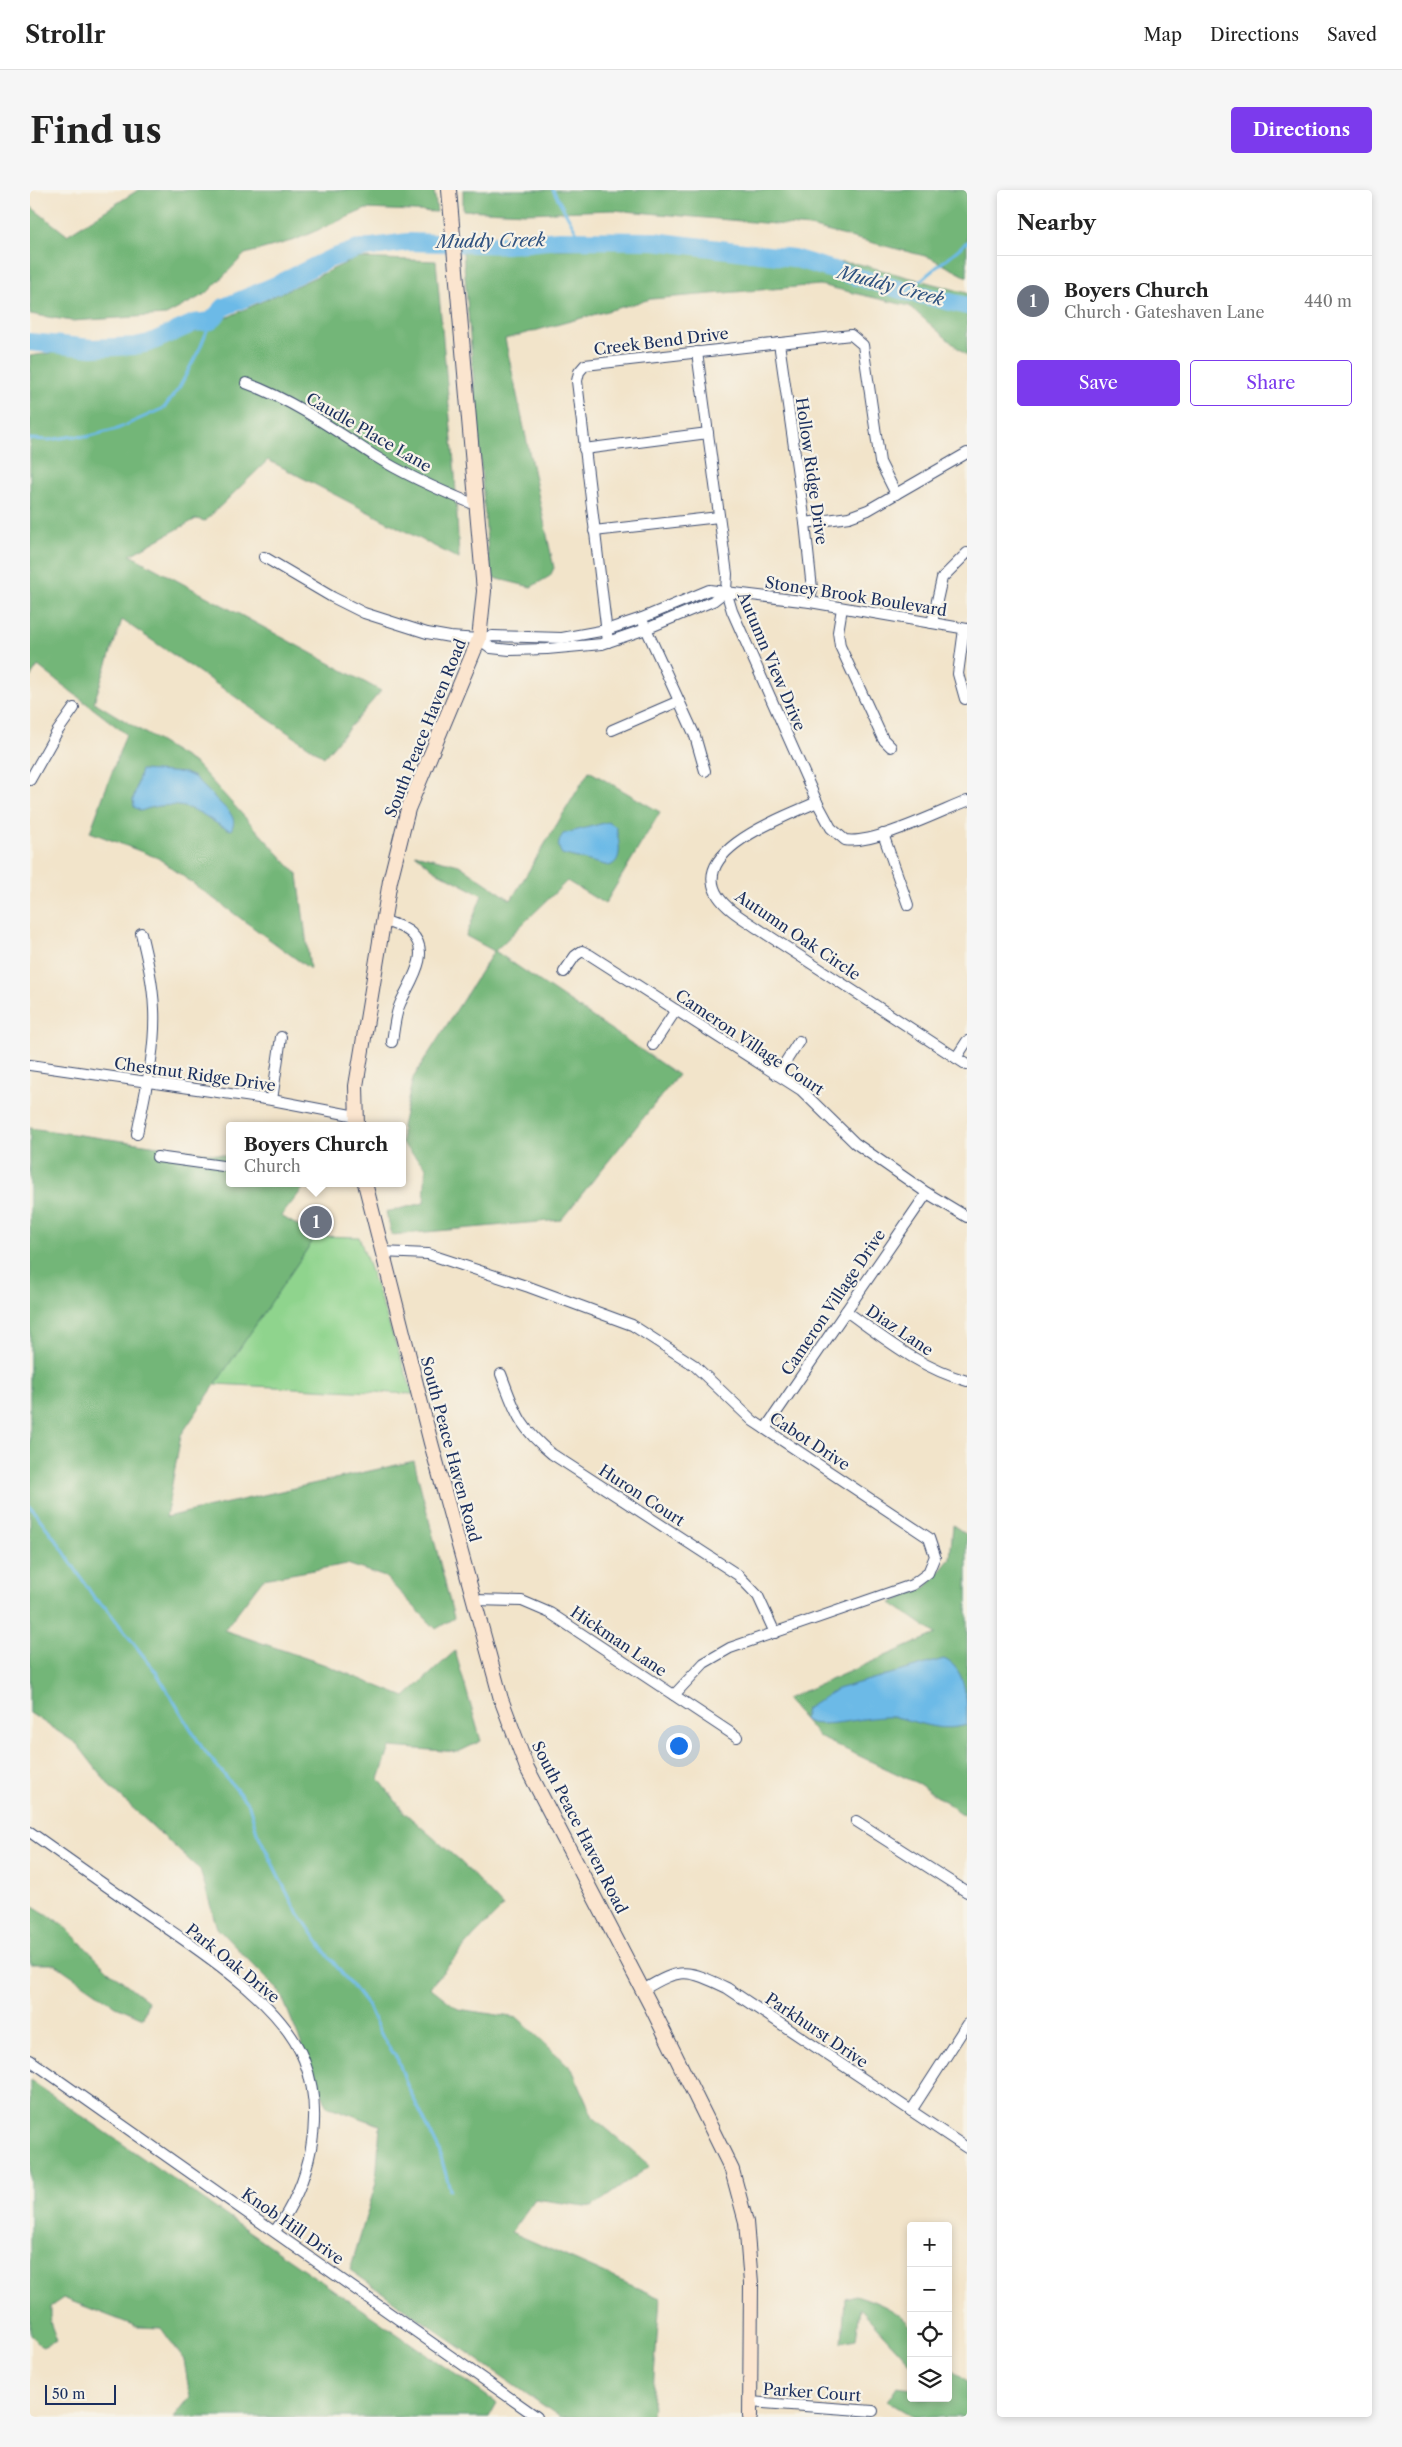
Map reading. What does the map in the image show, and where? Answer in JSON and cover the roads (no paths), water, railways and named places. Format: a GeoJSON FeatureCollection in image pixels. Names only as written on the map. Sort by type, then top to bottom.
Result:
{"type":"FeatureCollection","features":[{"type":"Feature","properties":{"kind":"main road","name":"South Peace Haven Road"},"geometry":{"type":"LineString","coordinates":[[357,1121],[356,1086],[390,881],[408,809],[479,639],[484,591],[454,266],[449,190]]}},
{"type":"Feature","properties":{"kind":"main road","name":"South Peace Haven Road"},"geometry":{"type":"LineString","coordinates":[[367,1187],[381,1252],[501,1699],[527,1768],[643,1990],[732,2170],[746,2222],[751,2283],[750,2417]]}},
{"type":"Feature","properties":{"kind":"street","name":"Creek Bend Drive"},"geometry":{"type":"LineString","coordinates":[[608,642],[577,381],[581,368],[590,364],[852,335],[860,340],[863,345],[880,462],[896,494]]}},
{"type":"Feature","properties":{"kind":"street","name":"Hollow Ridge Drive"},"geometry":{"type":"LineString","coordinates":[[779,343],[805,523],[812,589],[810,602]]}},
{"type":"Feature","properties":{"kind":"street","name":"Autumn View Drive"},"geometry":{"type":"LineString","coordinates":[[697,352],[727,574],[726,591],[732,612],[817,802],[831,828],[845,840],[861,840],[882,834],[967,801]]}},
{"type":"Feature","properties":{"kind":"street","name":"Caudle Place Lane"},"geometry":{"type":"LineString","coordinates":[[246,383],[265,390],[310,414],[374,456],[443,492],[476,504]]}},
{"type":"Feature","properties":{"kind":"street"},"geometry":{"type":"LineString","coordinates":[[584,449],[708,433]]}},
{"type":"Feature","properties":{"kind":"street"},"geometry":{"type":"LineString","coordinates":[[805,523],[849,517],[868,510],[967,452]]}},
{"type":"Feature","properties":{"kind":"street"},"geometry":{"type":"LineString","coordinates":[[594,531],[719,517]]}},
{"type":"Feature","properties":{"kind":"street"},"geometry":{"type":"LineString","coordinates":[[932,623],[942,578],[967,553]]}},
{"type":"Feature","properties":{"kind":"street"},"geometry":{"type":"LineString","coordinates":[[264,557],[332,597],[364,613],[427,633],[479,639],[491,648],[510,650],[582,647],[608,642],[646,629],[713,601],[726,591]]}},
{"type":"Feature","properties":{"kind":"street","name":"Stoney Brook Boulevard"},"geometry":{"type":"LineString","coordinates":[[479,639],[493,636],[562,638],[606,630],[642,618],[709,590],[810,602],[966,629]]}},
{"type":"Feature","properties":{"kind":"street"},"geometry":{"type":"LineString","coordinates":[[842,608],[838,632],[840,646],[883,739],[891,747]]}},
{"type":"Feature","properties":{"kind":"street"},"geometry":{"type":"LineString","coordinates":[[642,618],[695,736],[705,771]]}},
{"type":"Feature","properties":{"kind":"street"},"geometry":{"type":"LineString","coordinates":[[965,699],[958,674],[966,629]]}},
{"type":"Feature","properties":{"kind":"street"},"geometry":{"type":"LineString","coordinates":[[612,730],[679,701]]}},
{"type":"Feature","properties":{"kind":"street"},"geometry":{"type":"LineString","coordinates":[[30,780],[57,732],[74,708]]}},
{"type":"Feature","properties":{"kind":"street","name":"Autumn Oak Circle"},"geometry":{"type":"LineString","coordinates":[[817,802],[751,834],[725,850],[718,859],[715,868],[714,887],[723,902],[734,912],[967,1065]]}},
{"type":"Feature","properties":{"kind":"street"},"geometry":{"type":"LineString","coordinates":[[882,834],[908,905]]}},
{"type":"Feature","properties":{"kind":"street"},"geometry":{"type":"LineString","coordinates":[[383,920],[410,932],[418,940],[421,952],[419,964],[398,1006],[392,1042]]}},
{"type":"Feature","properties":{"kind":"street"},"geometry":{"type":"LineString","coordinates":[[137,1134],[153,1044],[154,1010],[152,987],[141,933]]}},
{"type":"Feature","properties":{"kind":"street","name":"Cameron Village Court"},"geometry":{"type":"LineString","coordinates":[[564,972],[575,956],[582,951],[801,1090],[855,1143],[967,1217]]}},
{"type":"Feature","properties":{"kind":"street"},"geometry":{"type":"LineString","coordinates":[[653,1045],[676,1010]]}},
{"type":"Feature","properties":{"kind":"street"},"geometry":{"type":"LineString","coordinates":[[272,1100],[282,1037]]}},
{"type":"Feature","properties":{"kind":"street"},"geometry":{"type":"LineString","coordinates":[[777,1075],[799,1041]]}},
{"type":"Feature","properties":{"kind":"street"},"geometry":{"type":"LineString","coordinates":[[956,1058],[967,1042]]}},
{"type":"Feature","properties":{"kind":"street","name":"Chestnut Ridge Drive"},"geometry":{"type":"LineString","coordinates":[[30,1065],[272,1100],[357,1121]]}},
{"type":"Feature","properties":{"kind":"street"},"geometry":{"type":"LineString","coordinates":[[157,1157],[226,1166]]}},
{"type":"Feature","properties":{"kind":"street","name":"Cameron Village Drive"},"geometry":{"type":"LineString","coordinates":[[765,1429],[927,1192]]}},
{"type":"Feature","properties":{"kind":"street","name":"Cabot Drive"},"geometry":{"type":"LineString","coordinates":[[381,1252],[428,1254],[529,1287],[632,1325],[694,1366],[753,1421],[929,1538],[935,1556],[928,1573],[912,1585],[716,1655],[692,1674],[674,1695]]}},
{"type":"Feature","properties":{"kind":"street","name":"Diaz Lane"},"geometry":{"type":"LineString","coordinates":[[846,1311],[912,1358],[935,1370],[967,1381]]}},
{"type":"Feature","properties":{"kind":"street","name":"Huron Court"},"geometry":{"type":"LineString","coordinates":[[501,1374],[519,1420],[532,1438],[552,1454],[738,1575],[758,1596],[775,1633]]}},
{"type":"Feature","properties":{"kind":"street","name":"Hickman Lane"},"geometry":{"type":"LineString","coordinates":[[473,1600],[522,1601],[550,1613],[737,1737]]}},
{"type":"Feature","properties":{"kind":"street"},"geometry":{"type":"LineString","coordinates":[[856,1821],[967,1892]]}},
{"type":"Feature","properties":{"kind":"street","name":"Park Oak Drive"},"geometry":{"type":"LineString","coordinates":[[30,1832],[206,1955],[262,2002],[285,2028],[303,2059],[309,2081],[313,2113],[308,2163],[300,2189],[290,2210],[275,2231]]}},
{"type":"Feature","properties":{"kind":"street","name":"Parkhurst Drive"},"geometry":{"type":"LineString","coordinates":[[643,1990],[675,1973],[697,1973],[727,1988],[967,2148]]}},
{"type":"Feature","properties":{"kind":"street"},"geometry":{"type":"LineString","coordinates":[[912,2111],[967,2024]]}},
{"type":"Feature","properties":{"kind":"street","name":"Knob Hill Drive"},"geometry":{"type":"LineString","coordinates":[[30,2060],[537,2417]]}},
{"type":"Feature","properties":{"kind":"street","name":"Parker Court"},"geometry":{"type":"LineString","coordinates":[[750,2402],[873,2411]]}},
{"type":"Feature","properties":{"kind":"water"},"geometry":{"type":"Polygon","coordinates":[[[141,770],[185,773],[194,777],[230,813],[233,821],[231,830],[189,808],[161,806],[141,811],[134,807],[133,800],[141,770]]]}},
{"type":"Feature","properties":{"kind":"water"},"geometry":{"type":"Polygon","coordinates":[[[608,822],[616,827],[619,843],[619,855],[614,863],[609,866],[562,854],[559,844],[563,834],[608,822]]]}},
{"type":"Feature","properties":{"kind":"water"},"geometry":{"type":"Polygon","coordinates":[[[944,1659],[952,1664],[961,1678],[966,1696],[967,1725],[949,1728],[889,1717],[825,1724],[816,1724],[804,1719],[806,1709],[837,1689],[944,1659]]]}},
{"type":"Feature","properties":{"kind":"waterway"},"geometry":{"type":"LineString","coordinates":[[553,190],[581,240]]}},
{"type":"Feature","properties":{"kind":"waterway","name":"Muddy Creek"},"geometry":{"type":"LineString","coordinates":[[30,342],[92,348],[135,346],[149,343],[194,323],[211,321],[224,307],[278,284],[329,259],[358,249],[408,242],[506,245],[559,240],[654,241],[793,258],[908,292],[967,306]]}},
{"type":"Feature","properties":{"kind":"waterway"},"geometry":{"type":"LineString","coordinates":[[892,287],[912,286],[967,242]]}},
{"type":"Feature","properties":{"kind":"waterway"},"geometry":{"type":"LineString","coordinates":[[30,439],[49,440],[73,436],[86,437],[117,429],[164,408],[179,388],[200,348],[211,321]]}},
{"type":"Feature","properties":{"kind":"waterway"},"geometry":{"type":"LineString","coordinates":[[30,1506],[59,1544],[95,1599],[106,1608],[156,1672],[203,1749],[249,1805],[257,1832],[293,1905],[326,1953],[367,2005],[383,2038],[398,2060],[407,2085],[439,2150],[450,2189]]}},
{"type":"Feature","properties":{"kind":"place","name":"Boyers Church"},"geometry":{"type":"Point","coordinates":[316,1222]}}]}
